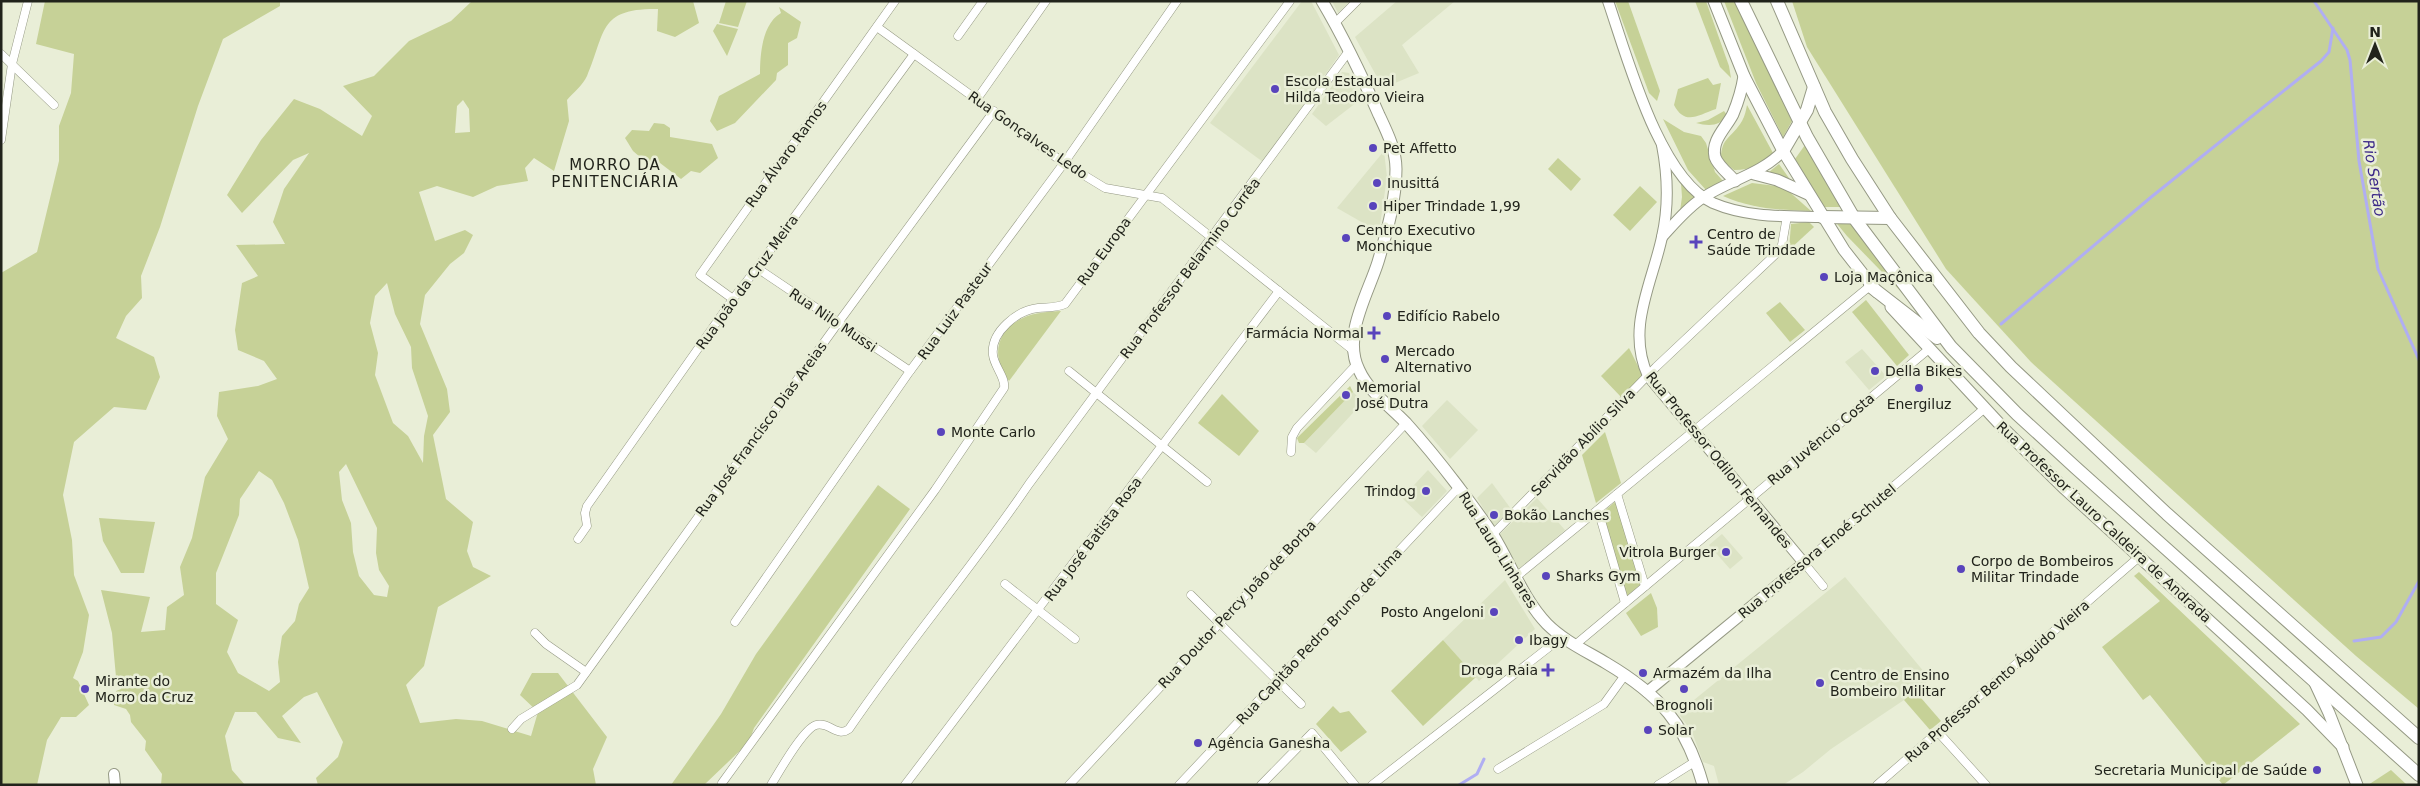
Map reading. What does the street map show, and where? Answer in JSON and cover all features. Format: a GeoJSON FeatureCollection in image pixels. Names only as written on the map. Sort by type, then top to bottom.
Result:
{"type":"FeatureCollection","features":[{"type":"Feature","properties":{"kind":"main road","name":"Rua Lauro Linhares"},"geometry":{"type":"LineString","coordinates":[[1322,1],[1349,51],[1389,138],[1396,169],[1389,224],[1360,312],[1354,339],[1356,365],[1371,388],[1406,423],[1459,487],[1492,535],[1534,608],[1562,637],[1625,675],[1647,692],[1674,720],[1690,745],[1703,785]]}},
{"type":"Feature","properties":{"kind":"main road","name":"Rua Professor Lauro Caldeira de Andrada"},"geometry":{"type":"LineString","coordinates":[[1714,1],[1744,76],[1783,151],[1822,217],[1870,286],[1985,408],[2065,489],[2307,710],[2342,747]]}},
{"type":"Feature","properties":{"kind":"main road"},"geometry":{"type":"LineString","coordinates":[[1741,1],[1800,124],[1854,218],[1951,347],[2017,414],[2419,775]]}},
{"type":"Feature","properties":{"kind":"main road"},"geometry":{"type":"LineString","coordinates":[[1777,1],[1814,87],[1852,159],[1890,218],[1979,333],[2011,367],[2166,514],[2419,738]]}},
{"type":"Feature","properties":{"kind":"main road"},"geometry":{"type":"LineString","coordinates":[[1736,181],[1719,165],[1715,157],[1716,146],[1721,132],[1732,116],[1741,94],[1744,76]]}},
{"type":"Feature","properties":{"kind":"main road"},"geometry":{"type":"LineString","coordinates":[[1783,151],[1808,110],[1814,87]]}},
{"type":"Feature","properties":{"kind":"main road"},"geometry":{"type":"LineString","coordinates":[[1754,174],[1777,180],[1809,195]]}},
{"type":"Feature","properties":{"kind":"main road"},"geometry":{"type":"LineString","coordinates":[[1822,217],[1890,218]]}},
{"type":"Feature","properties":{"kind":"main road"},"geometry":{"type":"LineString","coordinates":[[1870,286],[1951,347]]}},
{"type":"Feature","properties":{"kind":"main road"},"geometry":{"type":"LineString","coordinates":[[2313,679],[2329,713],[2357,785]]}},
{"type":"Feature","properties":{"kind":"street"},"geometry":{"type":"LineString","coordinates":[[1,140],[12,64],[28,1]]}},
{"type":"Feature","properties":{"kind":"street","name":"Rua Álvaro Ramos"},"geometry":{"type":"LineString","coordinates":[[733,299],[700,275],[895,1]]}},
{"type":"Feature","properties":{"kind":"street"},"geometry":{"type":"LineString","coordinates":[[958,36],[983,1]]}},
{"type":"Feature","properties":{"kind":"street"},"geometry":{"type":"LineString","coordinates":[[977,99],[1046,1]]}},
{"type":"Feature","properties":{"kind":"street","name":"Rua Luiz Pasteur"},"geometry":{"type":"LineString","coordinates":[[735,622],[910,371],[1064,163],[1177,1]]}},
{"type":"Feature","properties":{"kind":"street","name":"Rua Europa"},"geometry":{"type":"LineString","coordinates":[[722,782],[941,481],[1004,388],[1003,380],[992,353],[993,344],[998,334],[1017,316],[1026,311],[1058,307],[1065,304],[1290,1]]}},
{"type":"Feature","properties":{"kind":"street"},"geometry":{"type":"LineString","coordinates":[[1335,23],[1357,1]]}},
{"type":"Feature","properties":{"kind":"street"},"geometry":{"type":"LineString","coordinates":[[1608,1],[1646,107],[1662,145],[1683,178],[1704,197],[1714,203],[1742,212],[1822,217]]}},
{"type":"Feature","properties":{"kind":"street","name":"Rua Gonçalves Ledo"},"geometry":{"type":"LineString","coordinates":[[877,27],[1064,163],[1105,188],[1122,192],[1146,193],[1162,198],[1354,351]]}},
{"type":"Feature","properties":{"kind":"street","name":"Rua Professor Belarmino Corrêa"},"geometry":{"type":"LineString","coordinates":[[770,785],[806,732],[816,725],[827,725],[844,733],[849,729],[871,696],[994,535],[1029,484],[1349,51]]}},
{"type":"Feature","properties":{"kind":"street"},"geometry":{"type":"LineString","coordinates":[[1,54],[54,105]]}},
{"type":"Feature","properties":{"kind":"street","name":"Rua João da Cruz Meira"},"geometry":{"type":"LineString","coordinates":[[578,539],[587,526],[585,513],[589,502],[733,299],[914,54]]}},
{"type":"Feature","properties":{"kind":"street","name":"Rua José Francisco Dias Areias"},"geometry":{"type":"LineString","coordinates":[[512,729],[524,717],[574,689],[838,323],[994,112]]}},
{"type":"Feature","properties":{"kind":"street","name":"Rua Professor Odilon Fernandes"},"geometry":{"type":"LineString","coordinates":[[1662,145],[1668,185],[1662,237],[1647,289],[1638,339],[1639,353],[1648,376],[1824,586]]}},
{"type":"Feature","properties":{"kind":"street","name":"Rua Professor Odilon Fernandes"},"geometry":{"type":"LineString","coordinates":[[1662,237],[1693,205],[1704,197],[1754,174],[1783,151]]}},
{"type":"Feature","properties":{"kind":"street","name":"Servidão Abílio Silva"},"geometry":{"type":"LineString","coordinates":[[1492,535],[1648,376],[1778,252],[1782,245],[1787,216]]}},
{"type":"Feature","properties":{"kind":"street","name":"Rua Nilo Mussi"},"geometry":{"type":"LineString","coordinates":[[757,268],[910,371]]}},
{"type":"Feature","properties":{"kind":"street"},"geometry":{"type":"LineString","coordinates":[[1516,577],[1870,286]]}},
{"type":"Feature","properties":{"kind":"street","name":"Rua José Batista Rosa"},"geometry":{"type":"LineString","coordinates":[[905,785],[1279,291]]}},
{"type":"Feature","properties":{"kind":"street","name":"Rua Juvêncio Costa"},"geometry":{"type":"LineString","coordinates":[[1575,645],[1929,349]]}},
{"type":"Feature","properties":{"kind":"street"},"geometry":{"type":"LineString","coordinates":[[1291,452],[1292,437],[1297,428],[1356,365]]}},
{"type":"Feature","properties":{"kind":"street"},"geometry":{"type":"LineString","coordinates":[[1069,371],[1207,482]]}},
{"type":"Feature","properties":{"kind":"street","name":"Rua Professora Enoé Schutel"},"geometry":{"type":"LineString","coordinates":[[1647,692],[1804,563],[1985,408]]}},
{"type":"Feature","properties":{"kind":"street","name":"Rua Doutor Percy João de Borba"},"geometry":{"type":"LineString","coordinates":[[1069,785],[1406,423]]}},
{"type":"Feature","properties":{"kind":"street","name":"Rua Capitão Pedro Bruno de Lima"},"geometry":{"type":"LineString","coordinates":[[1179,785],[1459,487]]}},
{"type":"Feature","properties":{"kind":"street"},"geometry":{"type":"LineString","coordinates":[[1617,494],[1646,586]]}},
{"type":"Feature","properties":{"kind":"street"},"geometry":{"type":"LineString","coordinates":[[1598,510],[1625,603]]}},
{"type":"Feature","properties":{"kind":"street","name":"Rua Professor Bento Águido Vieira"},"geometry":{"type":"LineString","coordinates":[[1877,785],[2139,558]]}},
{"type":"Feature","properties":{"kind":"street"},"geometry":{"type":"LineString","coordinates":[[1005,584],[1075,639]]}},
{"type":"Feature","properties":{"kind":"street"},"geometry":{"type":"LineString","coordinates":[[1190,595],[1300,704]]}},
{"type":"Feature","properties":{"kind":"street"},"geometry":{"type":"LineString","coordinates":[[535,634],[586,672]]}},
{"type":"Feature","properties":{"kind":"street"},"geometry":{"type":"LineString","coordinates":[[1372,785],[1562,637]]}},
{"type":"Feature","properties":{"kind":"street"},"geometry":{"type":"LineString","coordinates":[[1498,769],[1604,704],[1625,675]]}},
{"type":"Feature","properties":{"kind":"street"},"geometry":{"type":"LineString","coordinates":[[1938,732],[1986,785]]}},
{"type":"Feature","properties":{"kind":"street"},"geometry":{"type":"LineString","coordinates":[[1261,785],[1312,733],[1355,785]]}},
{"type":"Feature","properties":{"kind":"street"},"geometry":{"type":"LineString","coordinates":[[1658,785],[1696,761]]}},
{"type":"Feature","properties":{"kind":"shaded area","name":"Escola Estadual Hilda Teodoro Vieira"},"geometry":{"type":"Polygon","coordinates":[[[1302,1],[1311,1],[1339,55],[1263,162],[1210,123],[1302,1]]]}},
{"type":"Feature","properties":{"kind":"shaded area"},"geometry":{"type":"Polygon","coordinates":[[[1332,1],[1350,1],[1338,13],[1332,1]]]}},
{"type":"Feature","properties":{"kind":"shaded area"},"geometry":{"type":"Polygon","coordinates":[[[1397,1],[1455,1],[1402,45],[1419,73],[1383,88],[1355,37],[1397,1]]]}},
{"type":"Feature","properties":{"kind":"shaded area"},"geometry":{"type":"Polygon","coordinates":[[[1342,72],[1349,73],[1361,99],[1326,126],[1312,114],[1342,72]]]}},
{"type":"Feature","properties":{"kind":"shaded area"},"geometry":{"type":"Polygon","coordinates":[[[1384,151],[1387,177],[1379,232],[1337,208],[1384,151]]]}},
{"type":"Feature","properties":{"kind":"shaded area"},"geometry":{"type":"Polygon","coordinates":[[[1862,349],[1886,376],[1869,390],[1845,362],[1862,349]]]}},
{"type":"Feature","properties":{"kind":"shaded area"},"geometry":{"type":"Polygon","coordinates":[[[1353,392],[1363,402],[1316,453],[1304,443],[1353,392]]]}},
{"type":"Feature","properties":{"kind":"shaded area"},"geometry":{"type":"Polygon","coordinates":[[[1447,400],[1478,430],[1450,459],[1422,426],[1447,400]]]}},
{"type":"Feature","properties":{"kind":"shaded area"},"geometry":{"type":"Polygon","coordinates":[[[1428,470],[1447,491],[1422,517],[1402,498],[1428,470]]]}},
{"type":"Feature","properties":{"kind":"shaded area"},"geometry":{"type":"Polygon","coordinates":[[[1492,483],[1511,509],[1494,526],[1477,498],[1492,483]]]}},
{"type":"Feature","properties":{"kind":"shaded area"},"geometry":{"type":"Polygon","coordinates":[[[1537,498],[1565,530],[1516,573],[1497,537],[1537,498]]]}},
{"type":"Feature","properties":{"kind":"shaded area","name":"Vitrola Burger"},"geometry":{"type":"Polygon","coordinates":[[[1722,534],[1743,558],[1730,569],[1709,545],[1722,534]]]}},
{"type":"Feature","properties":{"kind":"shaded area","name":"Centro de Ensino Bombeiro Militar"},"geometry":{"type":"Polygon","coordinates":[[[1845,577],[1930,679],[1904,700],[1831,749],[1803,772],[1783,785],[1719,785],[1714,766],[1703,762],[1692,732],[1678,713],[1845,577]]]}},
{"type":"Feature","properties":{"kind":"shaded area","name":"Posto Angeloni"},"geometry":{"type":"Polygon","coordinates":[[[1505,580],[1535,629],[1479,681],[1443,640],[1505,580]]]}},
{"type":"Feature","properties":{"kind":"green space"},"geometry":{"type":"Polygon","coordinates":[[[45,1],[280,1],[280,6],[223,39],[198,106],[160,227],[141,276],[142,298],[126,316],[116,338],[154,357],[160,377],[146,410],[114,407],[74,442],[63,495],[72,540],[74,575],[89,615],[83,652],[73,678],[78,681],[89,705],[76,717],[61,717],[47,740],[37,785],[1,785],[1,273],[37,252],[59,161],[59,126],[71,93],[74,54],[36,44],[45,1]]]}},
{"type":"Feature","properties":{"kind":"green space"},"geometry":{"type":"Polygon","coordinates":[[[472,1],[693,1],[699,23],[675,37],[657,31],[658,9],[624,13],[614,18],[602,35],[585,79],[567,100],[569,121],[554,171],[534,158],[525,168],[528,181],[497,186],[473,197],[437,186],[419,192],[435,241],[465,230],[473,235],[464,253],[450,264],[425,295],[420,324],[447,389],[450,412],[433,435],[446,499],[473,522],[467,551],[473,567],[491,576],[438,607],[424,666],[406,685],[420,723],[456,719],[482,721],[531,736],[538,712],[520,695],[532,673],[558,673],[607,737],[593,769],[596,785],[318,785],[316,778],[338,757],[343,742],[317,692],[304,697],[282,716],[301,743],[278,738],[256,712],[235,712],[225,736],[232,770],[245,785],[161,785],[162,774],[145,750],[146,741],[131,722],[130,715],[126,709],[114,705],[116,691],[121,689],[120,682],[116,677],[112,633],[101,590],[150,597],[141,632],[165,630],[167,607],[184,595],[180,567],[192,538],[205,477],[228,439],[217,416],[219,392],[258,386],[277,379],[264,361],[238,350],[235,330],[242,283],[258,276],[236,245],[285,244],[273,222],[284,189],[309,153],[293,160],[242,213],[227,195],[261,140],[294,99],[320,109],[362,136],[372,116],[343,86],[374,76],[409,41],[451,21],[472,1]],[[463,100],[457,106],[455,133],[470,132],[469,109],[463,100]],[[387,283],[375,296],[370,323],[378,353],[375,375],[393,423],[408,436],[423,463],[424,436],[428,416],[412,368],[411,347],[395,314],[387,283]],[[346,464],[339,472],[342,500],[351,523],[353,552],[359,576],[374,595],[387,597],[389,586],[379,570],[376,553],[377,528],[346,464]],[[259,471],[240,499],[239,515],[216,573],[216,604],[238,620],[227,652],[238,673],[269,691],[280,682],[278,662],[282,636],[295,621],[299,604],[309,588],[298,540],[284,503],[272,480],[259,471]]]}},
{"type":"Feature","properties":{"kind":"green space"},"geometry":{"type":"Polygon","coordinates":[[[726,1],[747,1],[738,27],[719,23],[726,1]]]}},
{"type":"Feature","properties":{"kind":"green space"},"geometry":{"type":"Polygon","coordinates":[[[1615,1],[1628,1],[1660,91],[1657,101],[1649,93],[1615,1]]]}},
{"type":"Feature","properties":{"kind":"green space"},"geometry":{"type":"Polygon","coordinates":[[[1695,1],[1706,1],[1729,66],[1731,78],[1720,67],[1695,1]]]}},
{"type":"Feature","properties":{"kind":"green space"},"geometry":{"type":"Polygon","coordinates":[[[1724,1],[1737,1],[1792,121],[1783,137],[1756,83],[1724,1]]]}},
{"type":"Feature","properties":{"kind":"green space"},"geometry":{"type":"Polygon","coordinates":[[[1792,1],[2419,1],[2419,709],[2356,656],[2031,362],[1946,269],[1807,47],[1792,1]]]}},
{"type":"Feature","properties":{"kind":"green space"},"geometry":{"type":"Polygon","coordinates":[[[779,7],[801,22],[797,38],[788,43],[788,65],[777,73],[776,80],[735,123],[717,131],[710,121],[719,96],[760,74],[763,40],[770,24],[781,13],[779,7]]]}},
{"type":"Feature","properties":{"kind":"green space"},"geometry":{"type":"Polygon","coordinates":[[[717,24],[738,29],[727,56],[713,31],[717,24]]]}},
{"type":"Feature","properties":{"kind":"green space"},"geometry":{"type":"Polygon","coordinates":[[[1708,78],[1713,85],[1721,83],[1716,109],[1698,116],[1687,117],[1683,115],[1674,105],[1678,89],[1708,78]]]}},
{"type":"Feature","properties":{"kind":"green space"},"geometry":{"type":"Polygon","coordinates":[[[1747,105],[1773,153],[1755,166],[1734,170],[1721,159],[1721,152],[1725,142],[1742,121],[1747,105]]]}},
{"type":"Feature","properties":{"kind":"green space"},"geometry":{"type":"Polygon","coordinates":[[[1724,111],[1727,115],[1717,124],[1705,125],[1696,123],[1708,120],[1724,111]]]}},
{"type":"Feature","properties":{"kind":"green space"},"geometry":{"type":"Polygon","coordinates":[[[1663,119],[1684,132],[1701,136],[1706,143],[1715,172],[1723,181],[1706,190],[1688,170],[1663,119]]]}},
{"type":"Feature","properties":{"kind":"green space"},"geometry":{"type":"Polygon","coordinates":[[[654,123],[664,124],[670,128],[670,137],[712,144],[718,158],[700,173],[691,171],[681,179],[660,163],[647,163],[633,151],[625,138],[632,130],[649,131],[654,123]]]}},
{"type":"Feature","properties":{"kind":"green space"},"geometry":{"type":"Polygon","coordinates":[[[1805,145],[1842,207],[1823,207],[1795,159],[1805,145]]]}},
{"type":"Feature","properties":{"kind":"green space"},"geometry":{"type":"Polygon","coordinates":[[[1558,158],[1581,179],[1571,191],[1548,169],[1558,158]]]}},
{"type":"Feature","properties":{"kind":"green space"},"geometry":{"type":"Polygon","coordinates":[[[1779,164],[1791,181],[1769,172],[1779,164]]]}},
{"type":"Feature","properties":{"kind":"green space"},"geometry":{"type":"Polygon","coordinates":[[[1681,183],[1694,197],[1680,211],[1682,197],[1681,183]]]}},
{"type":"Feature","properties":{"kind":"green space"},"geometry":{"type":"Polygon","coordinates":[[[1752,183],[1784,187],[1811,211],[1755,206],[1723,196],[1752,183]]]}},
{"type":"Feature","properties":{"kind":"green space"},"geometry":{"type":"Polygon","coordinates":[[[1640,186],[1657,202],[1630,231],[1613,215],[1640,186]]]}},
{"type":"Feature","properties":{"kind":"green space"},"geometry":{"type":"Polygon","coordinates":[[[1853,219],[1913,304],[1834,220],[1853,219]]]}},
{"type":"Feature","properties":{"kind":"green space"},"geometry":{"type":"Polygon","coordinates":[[[1809,222],[1814,227],[1789,250],[1791,224],[1809,222]]]}},
{"type":"Feature","properties":{"kind":"green space"},"geometry":{"type":"Polygon","coordinates":[[[1866,300],[1909,355],[1897,366],[1852,312],[1866,300]]]}},
{"type":"Feature","properties":{"kind":"green space"},"geometry":{"type":"Polygon","coordinates":[[[1780,302],[1805,330],[1790,342],[1766,313],[1780,302]]]}},
{"type":"Feature","properties":{"kind":"green space"},"geometry":{"type":"Polygon","coordinates":[[[1061,311],[1009,381],[1003,372],[998,354],[999,346],[1006,330],[1014,323],[1028,316],[1061,311]]]}},
{"type":"Feature","properties":{"kind":"green space"},"geometry":{"type":"Polygon","coordinates":[[[1629,348],[1644,378],[1622,398],[1601,376],[1629,348]]]}},
{"type":"Feature","properties":{"kind":"green space"},"geometry":{"type":"Polygon","coordinates":[[[1350,386],[1353,392],[1304,443],[1299,443],[1297,438],[1350,386]]]}},
{"type":"Feature","properties":{"kind":"green space"},"geometry":{"type":"Polygon","coordinates":[[[1222,394],[1259,431],[1239,456],[1198,423],[1222,394]]]}},
{"type":"Feature","properties":{"kind":"green space"},"geometry":{"type":"Polygon","coordinates":[[[1605,432],[1621,483],[1596,503],[1582,455],[1605,432]]]}},
{"type":"Feature","properties":{"kind":"green space"},"geometry":{"type":"Polygon","coordinates":[[[878,485],[910,509],[754,728],[749,742],[704,785],[671,785],[721,714],[756,654],[878,485]]]}},
{"type":"Feature","properties":{"kind":"green space"},"geometry":{"type":"Polygon","coordinates":[[[1616,501],[1641,584],[1626,597],[1602,513],[1616,501]]]}},
{"type":"Feature","properties":{"kind":"green space"},"geometry":{"type":"Polygon","coordinates":[[[99,518],[155,522],[144,573],[121,573],[103,541],[99,518]]]}},
{"type":"Feature","properties":{"kind":"green space"},"geometry":{"type":"Polygon","coordinates":[[[2139,572],[2300,724],[2223,785],[2150,695],[2143,700],[2102,647],[2160,601],[2134,576],[2139,572]]]}},
{"type":"Feature","properties":{"kind":"green space"},"geometry":{"type":"Polygon","coordinates":[[[1651,593],[1657,608],[1658,627],[1641,636],[1626,613],[1651,593]]]}},
{"type":"Feature","properties":{"kind":"green space"},"geometry":{"type":"Polygon","coordinates":[[[1443,640],[1476,677],[1423,726],[1391,691],[1443,640]]]}},
{"type":"Feature","properties":{"kind":"green space"},"geometry":{"type":"Polygon","coordinates":[[[1915,691],[1941,721],[1930,730],[1904,700],[1915,691]]]}},
{"type":"Feature","properties":{"kind":"green space"},"geometry":{"type":"Polygon","coordinates":[[[1333,706],[1340,713],[1349,711],[1367,732],[1341,752],[1316,724],[1333,706]]]}},
{"type":"Feature","properties":{"kind":"green space"},"geometry":{"type":"Polygon","coordinates":[[[2391,770],[2407,785],[2368,785],[2391,770]]]}},
{"type":"Feature","properties":{"kind":"waterway","name":"Rio Sertão"},"geometry":{"type":"LineString","coordinates":[[2314,1],[2347,50],[2350,60],[2359,161],[2378,269],[2419,360]]}},
{"type":"Feature","properties":{"kind":"waterway"},"geometry":{"type":"LineString","coordinates":[[2001,324],[2150,198],[2321,61],[2329,52],[2333,28]]}},
{"type":"Feature","properties":{"kind":"waterway"},"geometry":{"type":"LineString","coordinates":[[2354,641],[2381,637],[2396,622],[2419,581]]}},
{"type":"Feature","properties":{"kind":"waterway"},"geometry":{"type":"LineString","coordinates":[[1459,785],[1477,774],[1484,759]]}},
{"type":"Feature","properties":{"kind":"place","name":"Escola Estadual Hilda Teodoro Vieira"},"geometry":{"type":"Point","coordinates":[1275,89]}},
{"type":"Feature","properties":{"kind":"place","name":"Pet Affetto"},"geometry":{"type":"Point","coordinates":[1373,148]}},
{"type":"Feature","properties":{"kind":"place","name":"Inusittá"},"geometry":{"type":"Point","coordinates":[1377,183]}},
{"type":"Feature","properties":{"kind":"place","name":"Hiper Trindade 1,99"},"geometry":{"type":"Point","coordinates":[1373,206]}},
{"type":"Feature","properties":{"kind":"place","name":"Centro Executivo Monchique"},"geometry":{"type":"Point","coordinates":[1346,238]}},
{"type":"Feature","properties":{"kind":"place","name":"Centro de Saúde Trindade"},"geometry":{"type":"Point","coordinates":[1696,242]}},
{"type":"Feature","properties":{"kind":"place","name":"Loja Maçônica"},"geometry":{"type":"Point","coordinates":[1824,277]}},
{"type":"Feature","properties":{"kind":"place","name":"Edifício Rabelo"},"geometry":{"type":"Point","coordinates":[1387,316]}},
{"type":"Feature","properties":{"kind":"place","name":"Farmácia Normal"},"geometry":{"type":"Point","coordinates":[1374,333]}},
{"type":"Feature","properties":{"kind":"place","name":"Mercado Alternativo"},"geometry":{"type":"Point","coordinates":[1385,359]}},
{"type":"Feature","properties":{"kind":"place","name":"Della Bikes"},"geometry":{"type":"Point","coordinates":[1875,371]}},
{"type":"Feature","properties":{"kind":"place","name":"Energiluz"},"geometry":{"type":"Point","coordinates":[1919,388]}},
{"type":"Feature","properties":{"kind":"place","name":"Memorial José Dutra"},"geometry":{"type":"Point","coordinates":[1346,395]}},
{"type":"Feature","properties":{"kind":"place","name":"Monte Carlo"},"geometry":{"type":"Point","coordinates":[941,432]}},
{"type":"Feature","properties":{"kind":"place","name":"Trindog"},"geometry":{"type":"Point","coordinates":[1426,491]}},
{"type":"Feature","properties":{"kind":"place","name":"Bokão Lanches"},"geometry":{"type":"Point","coordinates":[1494,515]}},
{"type":"Feature","properties":{"kind":"place","name":"Vitrola Burger"},"geometry":{"type":"Point","coordinates":[1726,552]}},
{"type":"Feature","properties":{"kind":"place","name":"Corpo de Bombeiros Militar Trindade"},"geometry":{"type":"Point","coordinates":[1961,569]}},
{"type":"Feature","properties":{"kind":"place","name":"Sharks Gym"},"geometry":{"type":"Point","coordinates":[1546,576]}},
{"type":"Feature","properties":{"kind":"place","name":"Posto Angeloni"},"geometry":{"type":"Point","coordinates":[1494,612]}},
{"type":"Feature","properties":{"kind":"place","name":"Ibagy"},"geometry":{"type":"Point","coordinates":[1519,640]}},
{"type":"Feature","properties":{"kind":"place","name":"Droga Raia"},"geometry":{"type":"Point","coordinates":[1548,670]}},
{"type":"Feature","properties":{"kind":"place","name":"Armazém da Ilha"},"geometry":{"type":"Point","coordinates":[1643,673]}},
{"type":"Feature","properties":{"kind":"place","name":"Centro de Ensino Bombeiro Militar"},"geometry":{"type":"Point","coordinates":[1820,683]}},
{"type":"Feature","properties":{"kind":"place","name":"Mirante do Morro da Cruz"},"geometry":{"type":"Point","coordinates":[85,689]}},
{"type":"Feature","properties":{"kind":"place","name":"Brognoli"},"geometry":{"type":"Point","coordinates":[1684,689]}},
{"type":"Feature","properties":{"kind":"place","name":"Solar"},"geometry":{"type":"Point","coordinates":[1648,730]}},
{"type":"Feature","properties":{"kind":"place","name":"Agência Ganesha"},"geometry":{"type":"Point","coordinates":[1198,743]}},
{"type":"Feature","properties":{"kind":"place","name":"Secretaria Municipal de Saúde"},"geometry":{"type":"Point","coordinates":[2317,770]}},
{"type":"Feature","properties":{"kind":"district","name":"MORRO DA PENITENCIÁRIA"},"geometry":{"type":"Point","coordinates":[615,174]}}]}
